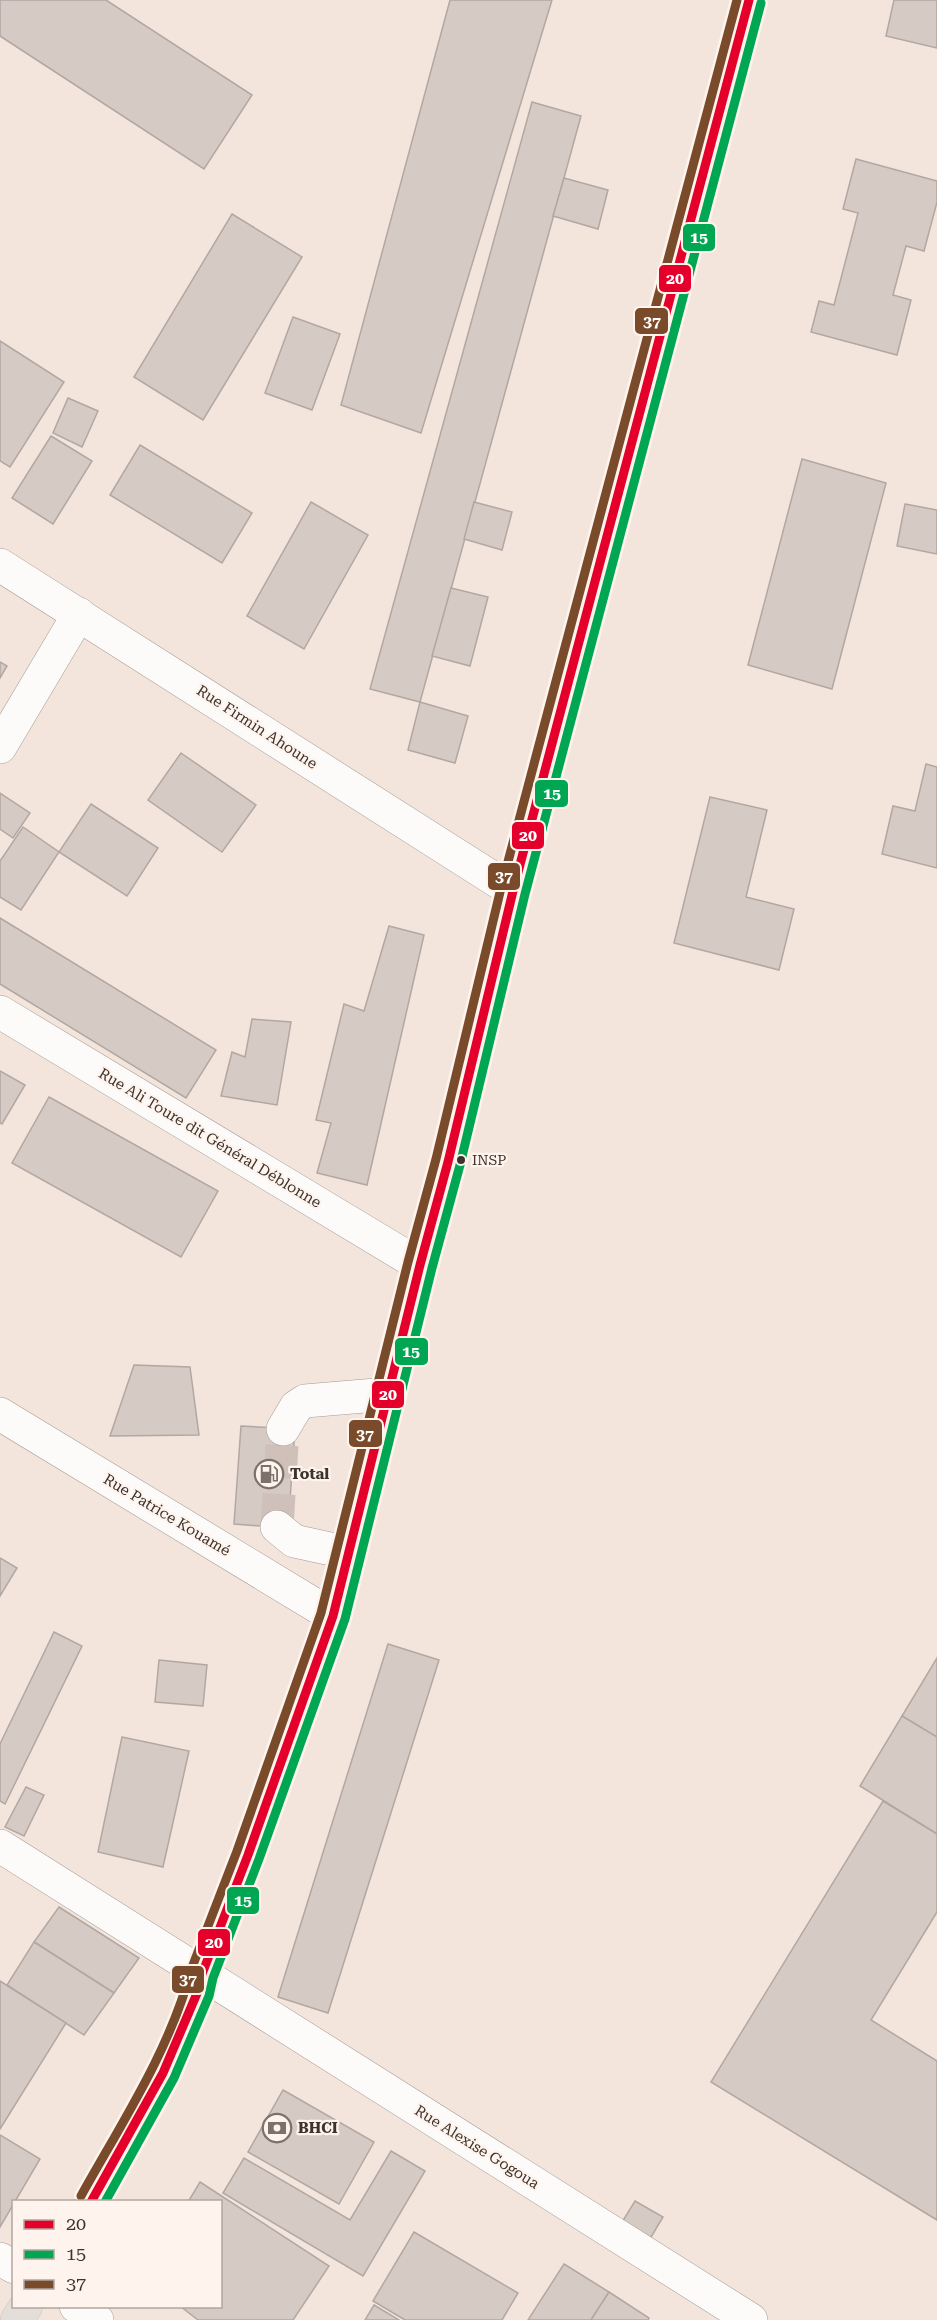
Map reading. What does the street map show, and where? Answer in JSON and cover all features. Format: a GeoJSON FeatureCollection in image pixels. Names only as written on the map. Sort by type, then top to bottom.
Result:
{"type":"FeatureCollection","features":[{"type":"Feature","properties":{"kind":"main road"},"geometry":{"type":"LineString","coordinates":[[92,2200],[163,2073],[198,1991],[202,1974],[248,1855],[333,1616],[420,1265],[448,1162],[513,891],[749,0]]}},
{"type":"Feature","properties":{"kind":"street","name":"Rue Firmin Ahoune"},"geometry":{"type":"LineString","coordinates":[[0,565],[513,891]]}},
{"type":"Feature","properties":{"kind":"street"},"geometry":{"type":"LineString","coordinates":[[0,747],[79,614]]}},
{"type":"Feature","properties":{"kind":"street","name":"Rue Ali Toure dit Général Déblonne"},"geometry":{"type":"LineString","coordinates":[[0,1012],[420,1265]]}},
{"type":"Feature","properties":{"kind":"street"},"geometry":{"type":"LineString","coordinates":[[284,1429],[296,1407],[305,1401],[388,1394]]}},
{"type":"Feature","properties":{"kind":"street","name":"Rue Patrice Kouamé"},"geometry":{"type":"LineString","coordinates":[[2,1422],[333,1616]]}},
{"type":"Feature","properties":{"kind":"street"},"geometry":{"type":"LineString","coordinates":[[277,1527],[294,1540],[349,1552]]}},
{"type":"Feature","properties":{"kind":"street","name":"Rue Alexise Gogoua"},"geometry":{"type":"LineString","coordinates":[[0,1846],[751,2320]]}},
{"type":"Feature","properties":{"kind":"street"},"geometry":{"type":"LineString","coordinates":[[78,2308],[97,2320]]}},
{"type":"Feature","properties":{"kind":"building"},"geometry":{"type":"Polygon","coordinates":[[[0,0],[106,0],[252,95],[204,169],[0,36],[0,0]]]}},
{"type":"Feature","properties":{"kind":"building"},"geometry":{"type":"Polygon","coordinates":[[[450,0],[552,0],[421,433],[341,405],[450,0]]]}},
{"type":"Feature","properties":{"kind":"building"},"geometry":{"type":"Polygon","coordinates":[[[894,0],[937,0],[937,48],[886,36],[894,0]]]}},
{"type":"Feature","properties":{"kind":"building"},"geometry":{"type":"Polygon","coordinates":[[[532,102],[581,116],[420,702],[370,689],[532,102]]]}},
{"type":"Feature","properties":{"kind":"building"},"geometry":{"type":"Polygon","coordinates":[[[856,159],[937,181],[937,202],[924,251],[906,246],[893,295],[911,300],[897,355],[811,332],[819,301],[834,305],[858,213],[843,209],[856,159]]]}},
{"type":"Feature","properties":{"kind":"building"},"geometry":{"type":"Polygon","coordinates":[[[564,178],[608,190],[598,229],[553,216],[564,178]]]}},
{"type":"Feature","properties":{"kind":"building"},"geometry":{"type":"Polygon","coordinates":[[[232,214],[302,257],[203,420],[134,377],[232,214]]]}},
{"type":"Feature","properties":{"kind":"building"},"geometry":{"type":"Polygon","coordinates":[[[293,317],[340,334],[312,410],[265,393],[293,317]]]}},
{"type":"Feature","properties":{"kind":"building"},"geometry":{"type":"Polygon","coordinates":[[[0,341],[64,382],[10,467],[0,461],[0,341]]]}},
{"type":"Feature","properties":{"kind":"building"},"geometry":{"type":"Polygon","coordinates":[[[68,398],[98,411],[82,447],[53,433],[68,398]]]}},
{"type":"Feature","properties":{"kind":"building"},"geometry":{"type":"Polygon","coordinates":[[[51,436],[92,461],[53,524],[12,498],[51,436]]]}},
{"type":"Feature","properties":{"kind":"building"},"geometry":{"type":"Polygon","coordinates":[[[140,445],[252,513],[222,563],[110,495],[140,445]]]}},
{"type":"Feature","properties":{"kind":"building"},"geometry":{"type":"Polygon","coordinates":[[[802,459],[886,483],[832,689],[748,665],[802,459]]]}},
{"type":"Feature","properties":{"kind":"building"},"geometry":{"type":"Polygon","coordinates":[[[311,502],[368,535],[304,649],[247,616],[311,502]]]}},
{"type":"Feature","properties":{"kind":"building"},"geometry":{"type":"Polygon","coordinates":[[[474,502],[512,512],[502,550],[464,539],[474,502]]]}},
{"type":"Feature","properties":{"kind":"building"},"geometry":{"type":"Polygon","coordinates":[[[905,504],[937,510],[937,554],[897,546],[905,504]]]}},
{"type":"Feature","properties":{"kind":"building"},"geometry":{"type":"Polygon","coordinates":[[[451,588],[488,597],[470,666],[432,656],[451,588]]]}},
{"type":"Feature","properties":{"kind":"building"},"geometry":{"type":"Polygon","coordinates":[[[0,662],[7,666],[0,678],[0,662]]]}},
{"type":"Feature","properties":{"kind":"building"},"geometry":{"type":"Polygon","coordinates":[[[420,702],[468,716],[455,763],[408,750],[420,702]]]}},
{"type":"Feature","properties":{"kind":"building"},"geometry":{"type":"Polygon","coordinates":[[[181,753],[256,805],[222,852],[148,800],[181,753]]]}},
{"type":"Feature","properties":{"kind":"building"},"geometry":{"type":"Polygon","coordinates":[[[926,764],[937,767],[937,868],[882,854],[893,806],[915,811],[926,764]]]}},
{"type":"Feature","properties":{"kind":"building"},"geometry":{"type":"Polygon","coordinates":[[[0,793],[30,813],[13,838],[0,829],[0,793]]]}},
{"type":"Feature","properties":{"kind":"building"},"geometry":{"type":"Polygon","coordinates":[[[710,797],[767,810],[746,897],[794,909],[779,970],[674,943],[710,797]]]}},
{"type":"Feature","properties":{"kind":"building"},"geometry":{"type":"Polygon","coordinates":[[[91,804],[158,848],[127,896],[59,852],[91,804]]]}},
{"type":"Feature","properties":{"kind":"building"},"geometry":{"type":"Polygon","coordinates":[[[23,827],[59,852],[21,910],[0,897],[0,861],[23,827]]]}},
{"type":"Feature","properties":{"kind":"building"},"geometry":{"type":"Polygon","coordinates":[[[0,918],[216,1050],[186,1098],[0,984],[0,918]]]}},
{"type":"Feature","properties":{"kind":"building"},"geometry":{"type":"Polygon","coordinates":[[[389,926],[424,935],[367,1185],[317,1173],[331,1123],[316,1120],[344,1004],[364,1011],[389,926]]]}},
{"type":"Feature","properties":{"kind":"building"},"geometry":{"type":"Polygon","coordinates":[[[252,1019],[291,1022],[277,1105],[221,1096],[232,1052],[245,1057],[252,1019]]]}},
{"type":"Feature","properties":{"kind":"building"},"geometry":{"type":"Polygon","coordinates":[[[0,1071],[25,1085],[2,1124],[0,1123],[0,1071]]]}},
{"type":"Feature","properties":{"kind":"building"},"geometry":{"type":"Polygon","coordinates":[[[49,1097],[218,1191],[181,1257],[12,1163],[49,1097]]]}},
{"type":"Feature","properties":{"kind":"building"},"geometry":{"type":"Polygon","coordinates":[[[134,1365],[190,1367],[199,1435],[110,1436],[134,1365]]]}},
{"type":"Feature","properties":{"kind":"building"},"geometry":{"type":"Polygon","coordinates":[[[241,1426],[295,1429],[288,1528],[234,1524],[241,1426]]]}},
{"type":"Feature","properties":{"kind":"building"},"geometry":{"type":"Polygon","coordinates":[[[0,1558],[17,1568],[0,1596],[0,1558]]]}},
{"type":"Feature","properties":{"kind":"building"},"geometry":{"type":"Polygon","coordinates":[[[54,1632],[82,1646],[5,1804],[0,1801],[0,1744],[54,1632]]]}},
{"type":"Feature","properties":{"kind":"building"},"geometry":{"type":"Polygon","coordinates":[[[388,1644],[439,1660],[328,2013],[278,1997],[388,1644]]]}},
{"type":"Feature","properties":{"kind":"building"},"geometry":{"type":"Polygon","coordinates":[[[937,1658],[937,1737],[902,1716],[937,1658]]]}},
{"type":"Feature","properties":{"kind":"building"},"geometry":{"type":"Polygon","coordinates":[[[159,1660],[207,1665],[203,1706],[155,1702],[159,1660]]]}},
{"type":"Feature","properties":{"kind":"building"},"geometry":{"type":"Polygon","coordinates":[[[902,1716],[937,1737],[937,1834],[860,1786],[902,1716]]]}},
{"type":"Feature","properties":{"kind":"building"},"geometry":{"type":"Polygon","coordinates":[[[122,1737],[189,1751],[163,1867],[98,1852],[122,1737]]]}},
{"type":"Feature","properties":{"kind":"building"},"geometry":{"type":"Polygon","coordinates":[[[26,1787],[44,1795],[24,1836],[5,1827],[26,1787]]]}},
{"type":"Feature","properties":{"kind":"building"},"geometry":{"type":"Polygon","coordinates":[[[883,1801],[937,1834],[937,1912],[871,2020],[937,2061],[937,2220],[711,2082],[883,1801]]]}},
{"type":"Feature","properties":{"kind":"building"},"geometry":{"type":"Polygon","coordinates":[[[59,1907],[139,1958],[114,1993],[34,1942],[59,1907]]]}},
{"type":"Feature","properties":{"kind":"building"},"geometry":{"type":"Polygon","coordinates":[[[34,1942],[114,1993],[84,2035],[7,1985],[34,1942]]]}},
{"type":"Feature","properties":{"kind":"building"},"geometry":{"type":"Polygon","coordinates":[[[0,1981],[66,2023],[0,2129],[0,1981]]]}},
{"type":"Feature","properties":{"kind":"building"},"geometry":{"type":"Polygon","coordinates":[[[283,2090],[374,2142],[339,2204],[248,2152],[283,2090]]]}},
{"type":"Feature","properties":{"kind":"building"},"geometry":{"type":"Polygon","coordinates":[[[0,2135],[40,2159],[16,2200],[12,2200],[12,2207],[0,2227],[0,2135]]]}},
{"type":"Feature","properties":{"kind":"building"},"geometry":{"type":"Polygon","coordinates":[[[391,2151],[425,2171],[363,2276],[223,2193],[244,2158],[350,2220],[391,2151]]]}},
{"type":"Feature","properties":{"kind":"building"},"geometry":{"type":"Polygon","coordinates":[[[200,2182],[329,2266],[293,2320],[198,2320],[183,2308],[222,2308],[222,2200],[189,2200],[200,2182]]]}},
{"type":"Feature","properties":{"kind":"building"},"geometry":{"type":"Polygon","coordinates":[[[635,2201],[663,2217],[647,2244],[619,2227],[635,2201]]]}},
{"type":"Feature","properties":{"kind":"building"},"geometry":{"type":"Polygon","coordinates":[[[414,2232],[518,2293],[502,2320],[405,2320],[373,2301],[414,2232]]]}},
{"type":"Feature","properties":{"kind":"building"},"geometry":{"type":"Polygon","coordinates":[[[564,2264],[609,2292],[591,2320],[528,2320],[564,2264]]]}},
{"type":"Feature","properties":{"kind":"building"},"geometry":{"type":"Polygon","coordinates":[[[609,2292],[649,2318],[648,2320],[591,2320],[609,2292]]]}},
{"type":"Feature","properties":{"kind":"building"},"geometry":{"type":"Polygon","coordinates":[[[374,2305],[399,2320],[365,2320],[374,2305]]]}},
{"type":"Feature","properties":{"kind":"tunnel"},"geometry":{"type":"LineString","coordinates":[[277,1527],[283,1429]]}},
{"type":"Feature","properties":{"kind":"transit line","name":"37"},"geometry":{"type":"LineString","coordinates":[[81,2196],[143,2086],[171,2029],[321,1613],[408,1262],[436,1159],[501,888],[737,0]]}},
{"type":"Feature","properties":{"kind":"transit line","name":"20"},"geometry":{"type":"LineString","coordinates":[[92,2200],[163,2073],[198,1991],[202,1974],[248,1855],[333,1616],[420,1265],[448,1162],[513,891],[749,0]]}},
{"type":"Feature","properties":{"kind":"transit line","name":"15"},"geometry":{"type":"LineString","coordinates":[[106,2200],[174,2078],[209,1996],[213,1978],[259,1859],[345,1619],[432,1268],[460,1165],[525,894],[761,3]]}},
{"type":"Feature","properties":{"kind":"place","name":"INSP"},"geometry":{"type":"Point","coordinates":[461,1160]}},
{"type":"Feature","properties":{"kind":"place","name":"Total"},"geometry":{"type":"Point","coordinates":[269,1474]}},
{"type":"Feature","properties":{"kind":"place","name":"BHCI"},"geometry":{"type":"Point","coordinates":[277,2128]}}]}
